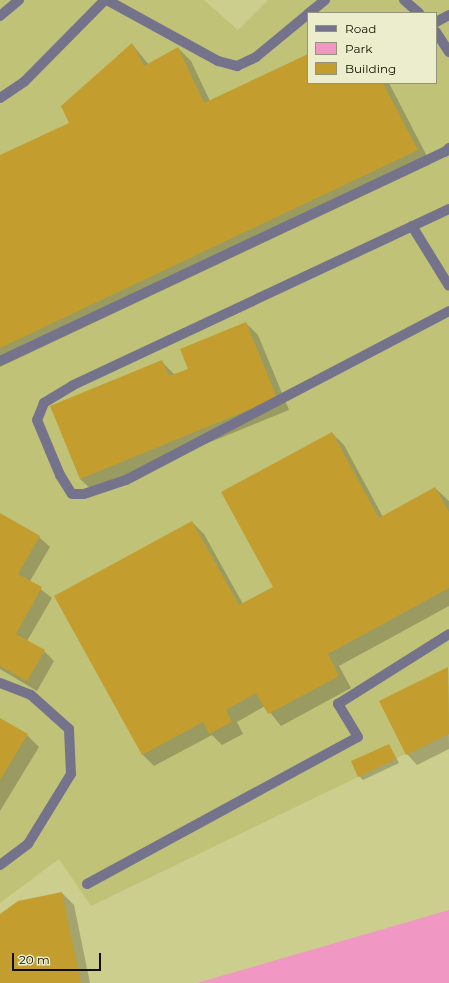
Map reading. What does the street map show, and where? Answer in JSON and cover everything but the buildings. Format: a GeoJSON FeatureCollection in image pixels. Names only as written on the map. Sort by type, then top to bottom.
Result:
{"type":"FeatureCollection","features":[{"type":"Feature","properties":{"kind":"lane"},"geometry":{"type":"LineString","coordinates":[[0,16],[19,0]]}},
{"type":"Feature","properties":{"kind":"lane"},"geometry":{"type":"LineString","coordinates":[[0,98],[24,82],[106,0],[218,61],[237,66],[256,57],[307,14]]}},
{"type":"Feature","properties":{"kind":"lane"},"geometry":{"type":"LineString","coordinates":[[309,12],[325,0]]}},
{"type":"Feature","properties":{"kind":"lane"},"geometry":{"type":"LineString","coordinates":[[404,0],[418,12]]}},
{"type":"Feature","properties":{"kind":"lane"},"geometry":{"type":"LineString","coordinates":[[437,21],[449,15]]}},
{"type":"Feature","properties":{"kind":"lane"},"geometry":{"type":"LineString","coordinates":[[437,34],[449,52]]}},
{"type":"Feature","properties":{"kind":"lane"},"geometry":{"type":"LineString","coordinates":[[0,361],[438,156],[449,148]]}},
{"type":"Feature","properties":{"kind":"lane"},"geometry":{"type":"LineString","coordinates":[[449,208],[72,386],[44,403],[37,420],[45,441],[72,494],[84,494],[126,480],[449,311]]}},
{"type":"Feature","properties":{"kind":"lane"},"geometry":{"type":"LineString","coordinates":[[412,226],[449,286]]}},
{"type":"Feature","properties":{"kind":"lane"},"geometry":{"type":"LineString","coordinates":[[87,884],[358,737],[338,704],[449,634]]}},
{"type":"Feature","properties":{"kind":"lane"},"geometry":{"type":"LineString","coordinates":[[0,683],[31,695],[69,729],[71,774],[28,844],[0,865]]}},
{"type":"Feature","properties":{"kind":"shaded area"},"geometry":{"type":"Polygon","coordinates":[[[0,0],[204,0],[238,30],[268,0],[449,0],[449,733],[91,906],[59,859],[0,903],[0,0]]]}},
{"type":"Feature","properties":{"kind":"green space"},"geometry":{"type":"Polygon","coordinates":[[[449,910],[449,983],[197,983],[449,910]]]}}]}
